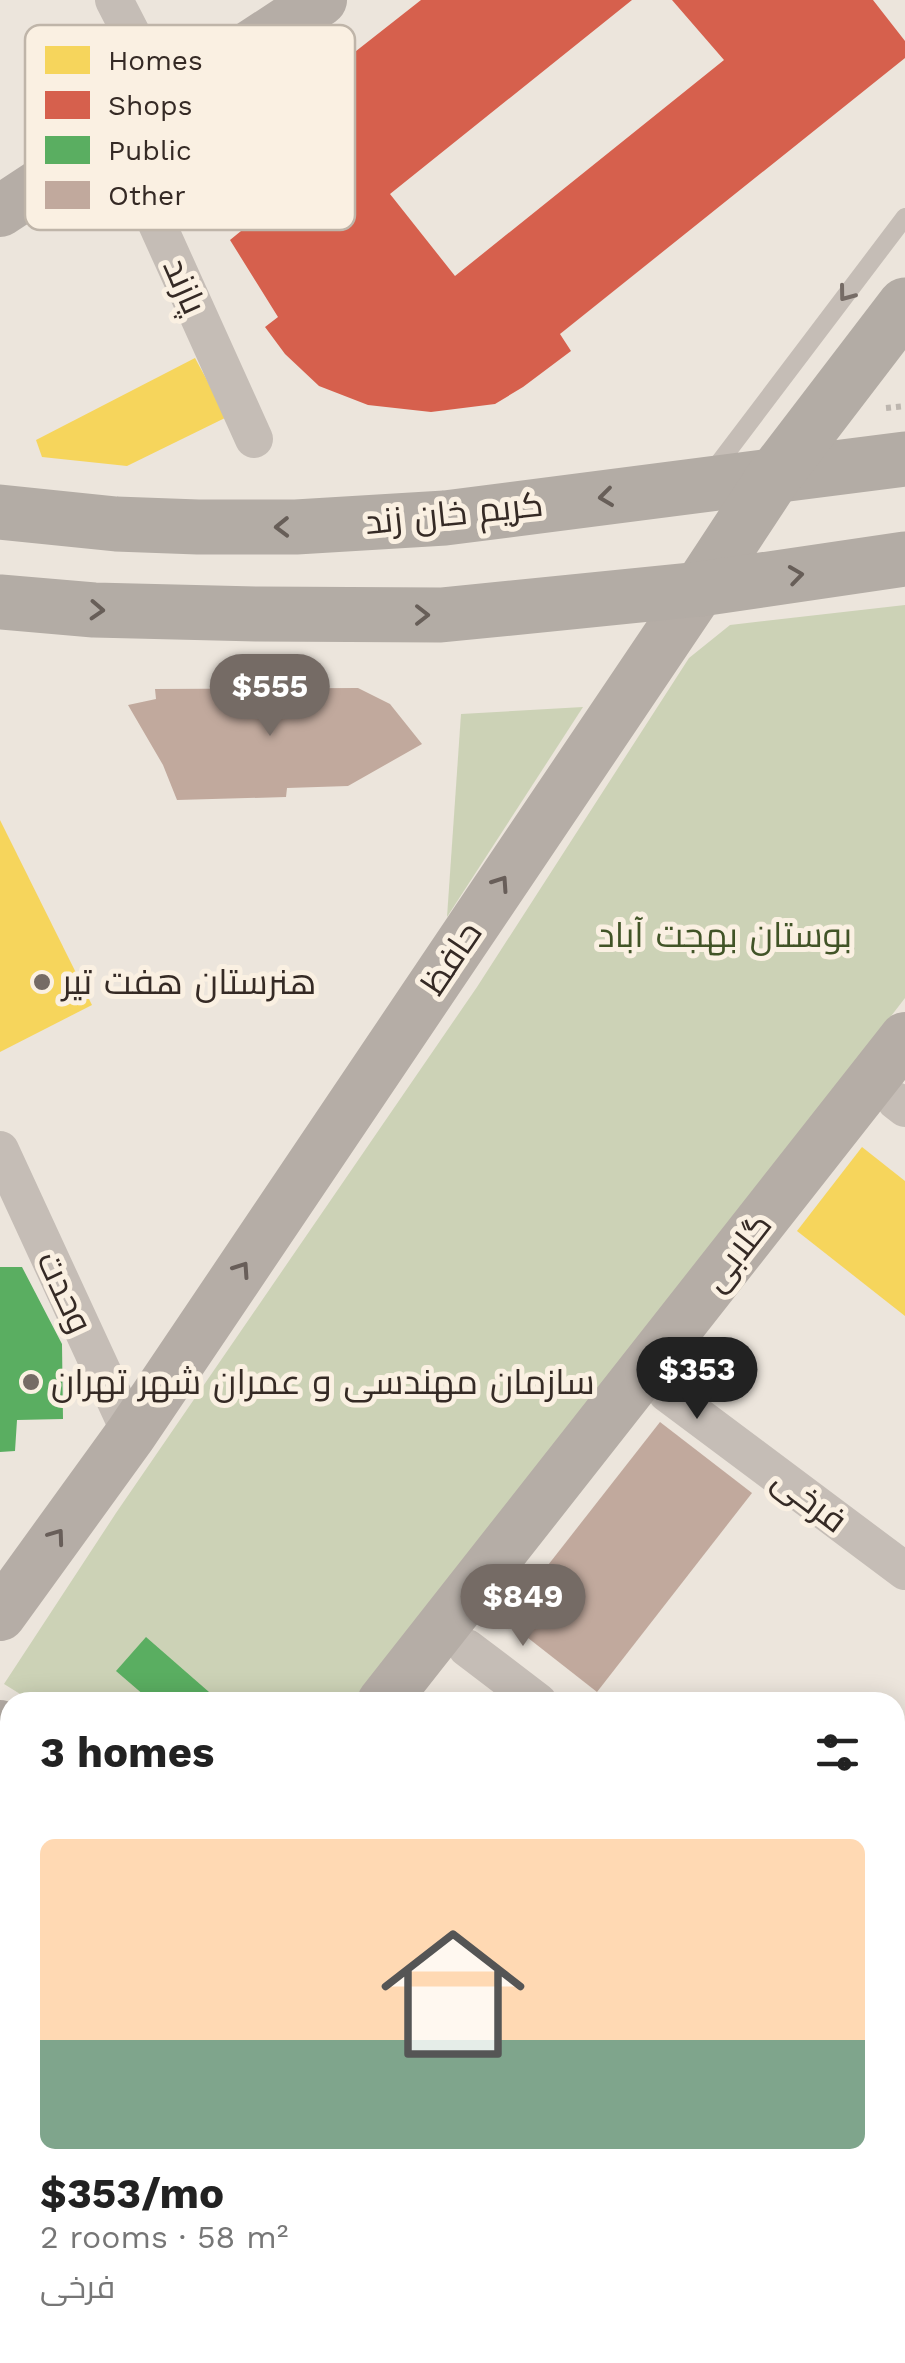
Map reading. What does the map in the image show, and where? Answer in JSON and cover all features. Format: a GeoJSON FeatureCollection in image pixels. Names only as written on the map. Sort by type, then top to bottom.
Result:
{"type":"FeatureCollection","features":[{"type":"Feature","properties":{"kind":"main road","name":"حافظ"},"geometry":{"type":"LineString","coordinates":[[700,589],[775,475],[905,304]]}},
{"type":"Feature","properties":{"kind":"main road","name":"کریم خان زند"},"geometry":{"type":"LineString","coordinates":[[0,512],[116,524],[296,526],[444,518],[905,458]]}},
{"type":"Feature","properties":{"kind":"main road"},"geometry":{"type":"LineString","coordinates":[[0,602],[94,610],[441,615],[700,589],[905,560]]}},
{"type":"Feature","properties":{"kind":"street"},"geometry":{"type":"LineString","coordinates":[[114,0],[127,25]]}},
{"type":"Feature","properties":{"kind":"street"},"geometry":{"type":"LineString","coordinates":[[282,25],[320,0]]}},
{"type":"Feature","properties":{"kind":"street"},"geometry":{"type":"LineString","coordinates":[[0,212],[25,195]]}},
{"type":"Feature","properties":{"kind":"street","name":"پازند"},"geometry":{"type":"LineString","coordinates":[[160,230],[254,440]]}},
{"type":"Feature","properties":{"kind":"street","name":"حافظ"},"geometry":{"type":"LineString","coordinates":[[0,1615],[131,1434],[700,589]]}},
{"type":"Feature","properties":{"kind":"street","name":"گلابی"},"geometry":{"type":"LineString","coordinates":[[394,1692],[454,1638],[654,1383],[894,1095],[905,1038]]}},
{"type":"Feature","properties":{"kind":"street","name":"وحدت"},"geometry":{"type":"LineString","coordinates":[[0,1150],[131,1434]]}},
{"type":"Feature","properties":{"kind":"street","name":"فرخی"},"geometry":{"type":"LineString","coordinates":[[654,1383],[905,1571]]}},
{"type":"Feature","properties":{"kind":"street"},"geometry":{"type":"LineString","coordinates":[[454,1638],[525,1692]]}},
{"type":"Feature","properties":{"kind":"street","name":"گلابی"},"geometry":{"type":"LineString","coordinates":[[428,1692],[454,1638]]}},
{"type":"Feature","properties":{"kind":"lane"},"geometry":{"type":"LineString","coordinates":[[702,484],[905,217]]}},
{"type":"Feature","properties":{"kind":"green space","name":"بوستان بهجت آباد"},"geometry":{"type":"Polygon","coordinates":[[[905,605],[905,998],[367,1692],[17,1692],[4,1684],[116,1513],[477,987],[689,658],[730,625],[905,605]]]}},
{"type":"Feature","properties":{"kind":"green space"},"geometry":{"type":"Polygon","coordinates":[[[583,707],[447,917],[461,714],[583,707]]]}},
{"type":"Feature","properties":{"kind":"building: Homes"},"geometry":{"type":"Polygon","coordinates":[[[195,358],[227,417],[127,466],[42,457],[36,440],[195,358]]]}},
{"type":"Feature","properties":{"kind":"building: Homes"},"geometry":{"type":"Polygon","coordinates":[[[0,820],[92,1005],[0,1052],[0,820]]]}},
{"type":"Feature","properties":{"kind":"building: Homes"},"geometry":{"type":"Polygon","coordinates":[[[862,1147],[905,1181],[905,1316],[797,1231],[862,1147]]]}},
{"type":"Feature","properties":{"kind":"building: Shops"},"geometry":{"type":"Polygon","coordinates":[[[421,0],[632,0],[390,194],[455,276],[724,60],[672,0],[873,0],[905,41],[905,58],[560,334],[571,351],[495,404],[431,412],[368,405],[319,386],[285,354],[265,327],[278,317],[230,240],[242,230],[355,230],[355,52],[421,0]]]}},
{"type":"Feature","properties":{"kind":"building: Public","name":"سازمان مهندسی و عمران شهر تهران"},"geometry":{"type":"Polygon","coordinates":[[[0,1267],[22,1267],[62,1344],[63,1419],[17,1420],[15,1451],[0,1452],[0,1267]]]}},
{"type":"Feature","properties":{"kind":"building: Public"},"geometry":{"type":"Polygon","coordinates":[[[146,1637],[209,1692],[140,1692],[116,1671],[146,1637]]]}},
{"type":"Feature","properties":{"kind":"building: Other"},"geometry":{"type":"Polygon","coordinates":[[[358,688],[390,704],[422,744],[348,786],[287,788],[286,797],[177,800],[163,765],[128,705],[156,699],[155,689],[358,688]]]}},
{"type":"Feature","properties":{"kind":"building: Other"},"geometry":{"type":"Polygon","coordinates":[[[660,1422],[752,1493],[597,1692],[505,1620],[660,1422]]]}},
{"type":"Feature","properties":{"kind":"place","name":"هنرستان هفت تیر"},"geometry":{"type":"Point","coordinates":[42,982]}},
{"type":"Feature","properties":{"kind":"place","name":"سازمان مهندسی و عمران شهر تهران"},"geometry":{"type":"Point","coordinates":[31,1382]}}]}
